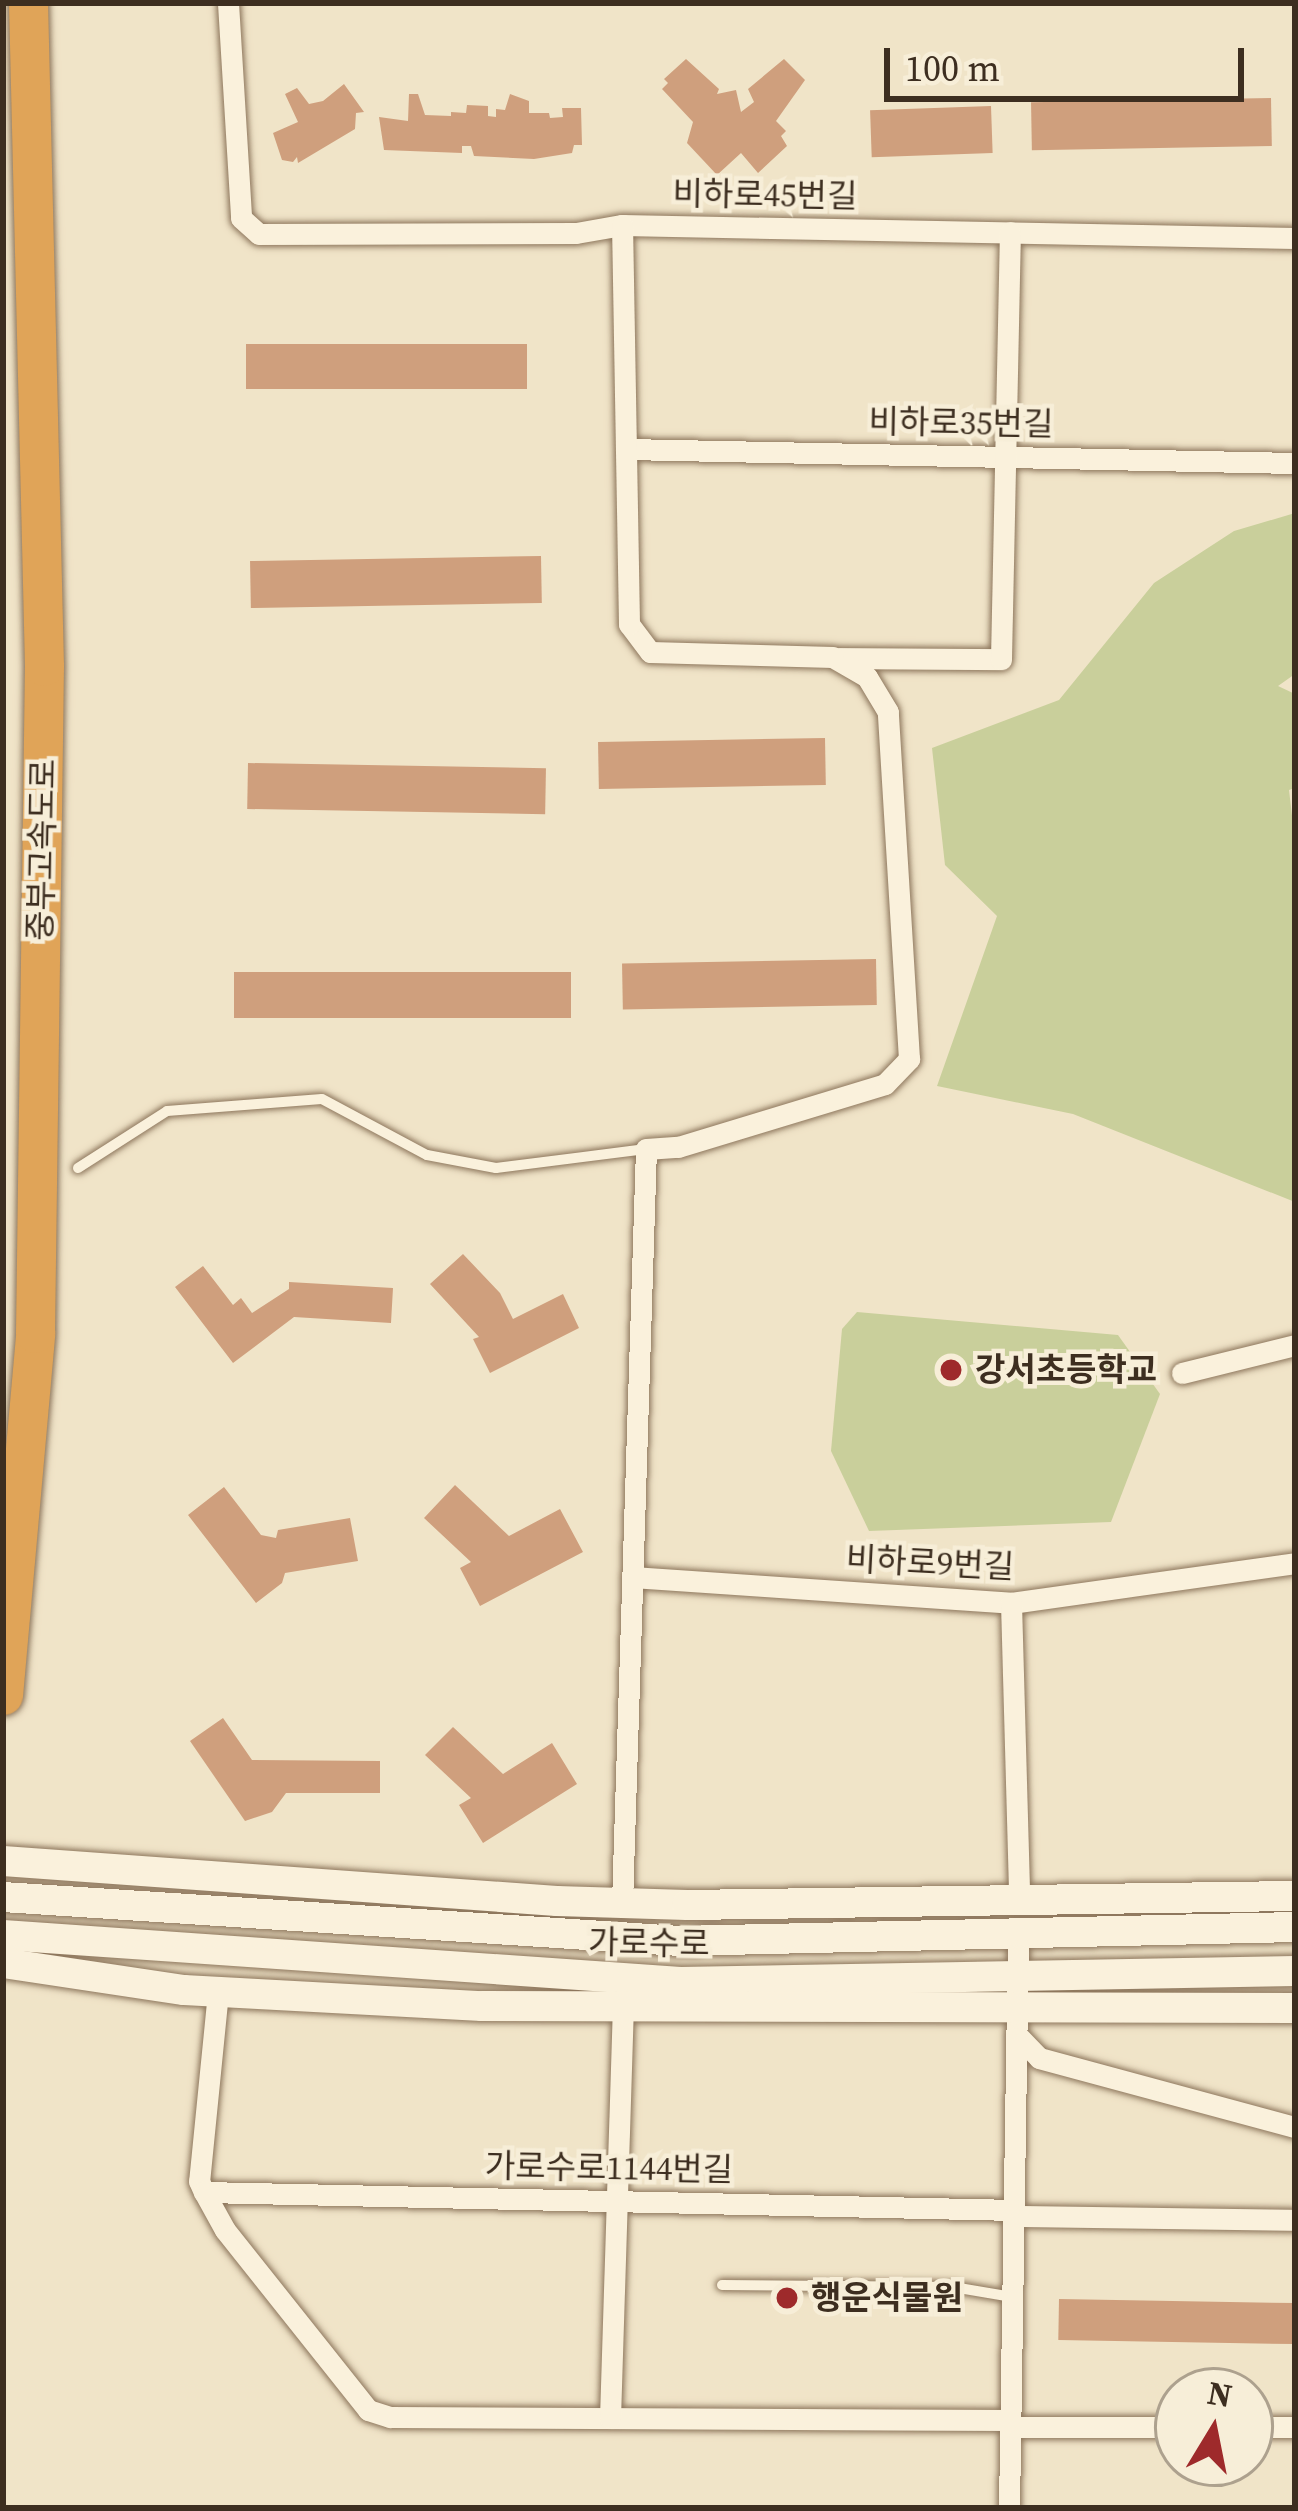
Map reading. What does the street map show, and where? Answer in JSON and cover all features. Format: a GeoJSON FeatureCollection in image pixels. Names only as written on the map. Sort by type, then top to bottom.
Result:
{"type":"FeatureCollection","features":[{"type":"Feature","properties":{"kind":"highway","name":"중부고속도로"},"geometry":{"type":"LineString","coordinates":[[3,1695],[35,1333],[44,666],[28,3]]}},
{"type":"Feature","properties":{"kind":"main road","name":"가로수로"},"geometry":{"type":"LineString","coordinates":[[3,1861],[622,1903],[1295,1896]]}},
{"type":"Feature","properties":{"kind":"main road","name":"가로수로"},"geometry":{"type":"LineString","coordinates":[[3,1897],[680,1941],[1295,1928]]}},
{"type":"Feature","properties":{"kind":"main road","name":"가로수로"},"geometry":{"type":"LineString","coordinates":[[3,1935],[553,1977],[680,1982],[1295,1971]]}},
{"type":"Feature","properties":{"kind":"main road"},"geometry":{"type":"LineString","coordinates":[[3,1963],[218,1992],[623,2010],[1017,2023],[1295,2008]]}},
{"type":"Feature","properties":{"kind":"street","name":"비하로45번길"},"geometry":{"type":"LineString","coordinates":[[228,3],[241,218],[259,234],[576,233],[622,225],[1295,238]]}},
{"type":"Feature","properties":{"kind":"street"},"geometry":{"type":"LineString","coordinates":[[622,225],[629,624],[650,652],[832,657],[1001,659],[1010,232]]}},
{"type":"Feature","properties":{"kind":"street","name":"비하로35번길"},"geometry":{"type":"LineString","coordinates":[[626,449],[1295,463]]}},
{"type":"Feature","properties":{"kind":"street"},"geometry":{"type":"LineString","coordinates":[[622,1903],[646,1149],[679,1147],[885,1084],[909,1059],[888,712],[867,677],[832,657]]}},
{"type":"Feature","properties":{"kind":"street"},"geometry":{"type":"LineString","coordinates":[[1182,1373],[1295,1346]]}},
{"type":"Feature","properties":{"kind":"street","name":"비하로9번길"},"geometry":{"type":"LineString","coordinates":[[632,1577],[1011,1603],[1295,1563]]}},
{"type":"Feature","properties":{"kind":"street"},"geometry":{"type":"LineString","coordinates":[[1011,1603],[1019,1897]]}},
{"type":"Feature","properties":{"kind":"street"},"geometry":{"type":"LineString","coordinates":[[1009,2508],[1018,1936]]}},
{"type":"Feature","properties":{"kind":"street"},"geometry":{"type":"LineString","coordinates":[[218,1992],[200,2181],[225,2230],[368,2410],[389,2417],[1154,2427]]}},
{"type":"Feature","properties":{"kind":"street"},"geometry":{"type":"LineString","coordinates":[[610,2418],[623,2010]]}},
{"type":"Feature","properties":{"kind":"street"},"geometry":{"type":"LineString","coordinates":[[1017,2023],[1039,2058],[1295,2127]]}},
{"type":"Feature","properties":{"kind":"street","name":"가로수로1144번길"},"geometry":{"type":"LineString","coordinates":[[204,2192],[1295,2220]]}},
{"type":"Feature","properties":{"kind":"lane"},"geometry":{"type":"LineString","coordinates":[[78,1168],[167,1111],[322,1099],[428,1155],[496,1168],[646,1149]]}},
{"type":"Feature","properties":{"kind":"lane"},"geometry":{"type":"LineString","coordinates":[[722,2284],[953,2288],[1012,2297]]}},
{"type":"Feature","properties":{"kind":"green space"},"geometry":{"type":"Polygon","coordinates":[[[1295,513],[1295,674],[1278,686],[1295,694],[1295,788],[1289,790],[1295,841],[1295,1202],[1073,1114],[937,1086],[997,916],[945,865],[932,748],[1059,700],[1154,583],[1234,531],[1295,513]]]}},
{"type":"Feature","properties":{"kind":"green space"},"geometry":{"type":"Polygon","coordinates":[[[857,1312],[1118,1335],[1160,1394],[1111,1522],[869,1531],[831,1451],[842,1329],[857,1312]]]}},
{"type":"Feature","properties":{"kind":"building"},"geometry":{"type":"Polygon","coordinates":[[[686,59],[719,89],[717,94],[736,90],[741,112],[754,102],[748,89],[784,59],[805,80],[776,121],[786,131],[781,136],[787,146],[758,173],[741,153],[717,175],[687,143],[693,122],[662,89],[668,83],[664,79],[686,59]]]}},
{"type":"Feature","properties":{"kind":"building"},"geometry":{"type":"Polygon","coordinates":[[[344,84],[364,112],[356,113],[355,129],[298,163],[297,157],[293,162],[282,160],[273,133],[298,122],[285,94],[297,88],[309,104],[323,101],[344,84]]]}},
{"type":"Feature","properties":{"kind":"building"},"geometry":{"type":"Polygon","coordinates":[[[409,94],[418,94],[425,115],[466,113],[467,105],[488,106],[488,116],[496,117],[496,109],[505,110],[510,94],[529,101],[529,113],[549,113],[550,118],[563,117],[562,108],[581,108],[582,145],[574,145],[572,153],[534,159],[474,156],[471,146],[462,146],[462,153],[384,150],[379,117],[408,121],[409,94]]]}},
{"type":"Feature","properties":{"kind":"building"},"geometry":{"type":"Polygon","coordinates":[[[1271,98],[1272,146],[1032,150],[1031,102],[1271,98]]]}},
{"type":"Feature","properties":{"kind":"building"},"geometry":{"type":"Polygon","coordinates":[[[991,106],[993,153],[872,157],[870,110],[991,106]]]}},
{"type":"Feature","properties":{"kind":"building"},"geometry":{"type":"Polygon","coordinates":[[[246,344],[527,344],[527,389],[246,389],[246,344]]]}},
{"type":"Feature","properties":{"kind":"building"},"geometry":{"type":"Polygon","coordinates":[[[541,556],[542,603],[251,608],[250,561],[541,556]]]}},
{"type":"Feature","properties":{"kind":"building"},"geometry":{"type":"Polygon","coordinates":[[[825,738],[826,785],[599,789],[598,742],[825,738]]]}},
{"type":"Feature","properties":{"kind":"building"},"geometry":{"type":"Polygon","coordinates":[[[248,763],[546,768],[545,814],[247,809],[248,763]]]}},
{"type":"Feature","properties":{"kind":"building"},"geometry":{"type":"Polygon","coordinates":[[[876,959],[877,1005],[623,1009],[622,963],[876,959]]]}},
{"type":"Feature","properties":{"kind":"building"},"geometry":{"type":"Polygon","coordinates":[[[234,972],[571,972],[571,1018],[234,1018],[234,972]]]}},
{"type":"Feature","properties":{"kind":"building"},"geometry":{"type":"Polygon","coordinates":[[[463,1254],[500,1293],[513,1319],[563,1294],[579,1328],[490,1373],[473,1339],[479,1337],[430,1284],[463,1254]]]}},
{"type":"Feature","properties":{"kind":"building"},"geometry":{"type":"Polygon","coordinates":[[[203,1266],[233,1305],[241,1298],[252,1313],[289,1289],[289,1282],[393,1288],[391,1323],[294,1317],[233,1363],[175,1287],[203,1266]]]}},
{"type":"Feature","properties":{"kind":"building"},"geometry":{"type":"Polygon","coordinates":[[[455,1485],[509,1536],[560,1509],[583,1552],[480,1606],[460,1568],[471,1562],[424,1518],[455,1485]]]}},
{"type":"Feature","properties":{"kind":"building"},"geometry":{"type":"Polygon","coordinates":[[[224,1487],[261,1535],[276,1538],[278,1530],[350,1518],[358,1561],[285,1573],[282,1583],[256,1603],[188,1515],[224,1487]]]}},
{"type":"Feature","properties":{"kind":"building"},"geometry":{"type":"Polygon","coordinates":[[[223,1718],[252,1760],[380,1761],[380,1793],[286,1793],[272,1812],[245,1821],[190,1741],[223,1718]]]}},
{"type":"Feature","properties":{"kind":"building"},"geometry":{"type":"Polygon","coordinates":[[[453,1727],[503,1774],[552,1743],[577,1784],[483,1843],[459,1805],[471,1798],[425,1755],[453,1727]]]}},
{"type":"Feature","properties":{"kind":"building"},"geometry":{"type":"Polygon","coordinates":[[[1059,2299],[1295,2303],[1294,2344],[1058,2340],[1059,2299]]]}},
{"type":"Feature","properties":{"kind":"place","name":"강서초등학교"},"geometry":{"type":"Point","coordinates":[951,1370]}},
{"type":"Feature","properties":{"kind":"place","name":"행운식물원"},"geometry":{"type":"Point","coordinates":[787,2298]}}]}
